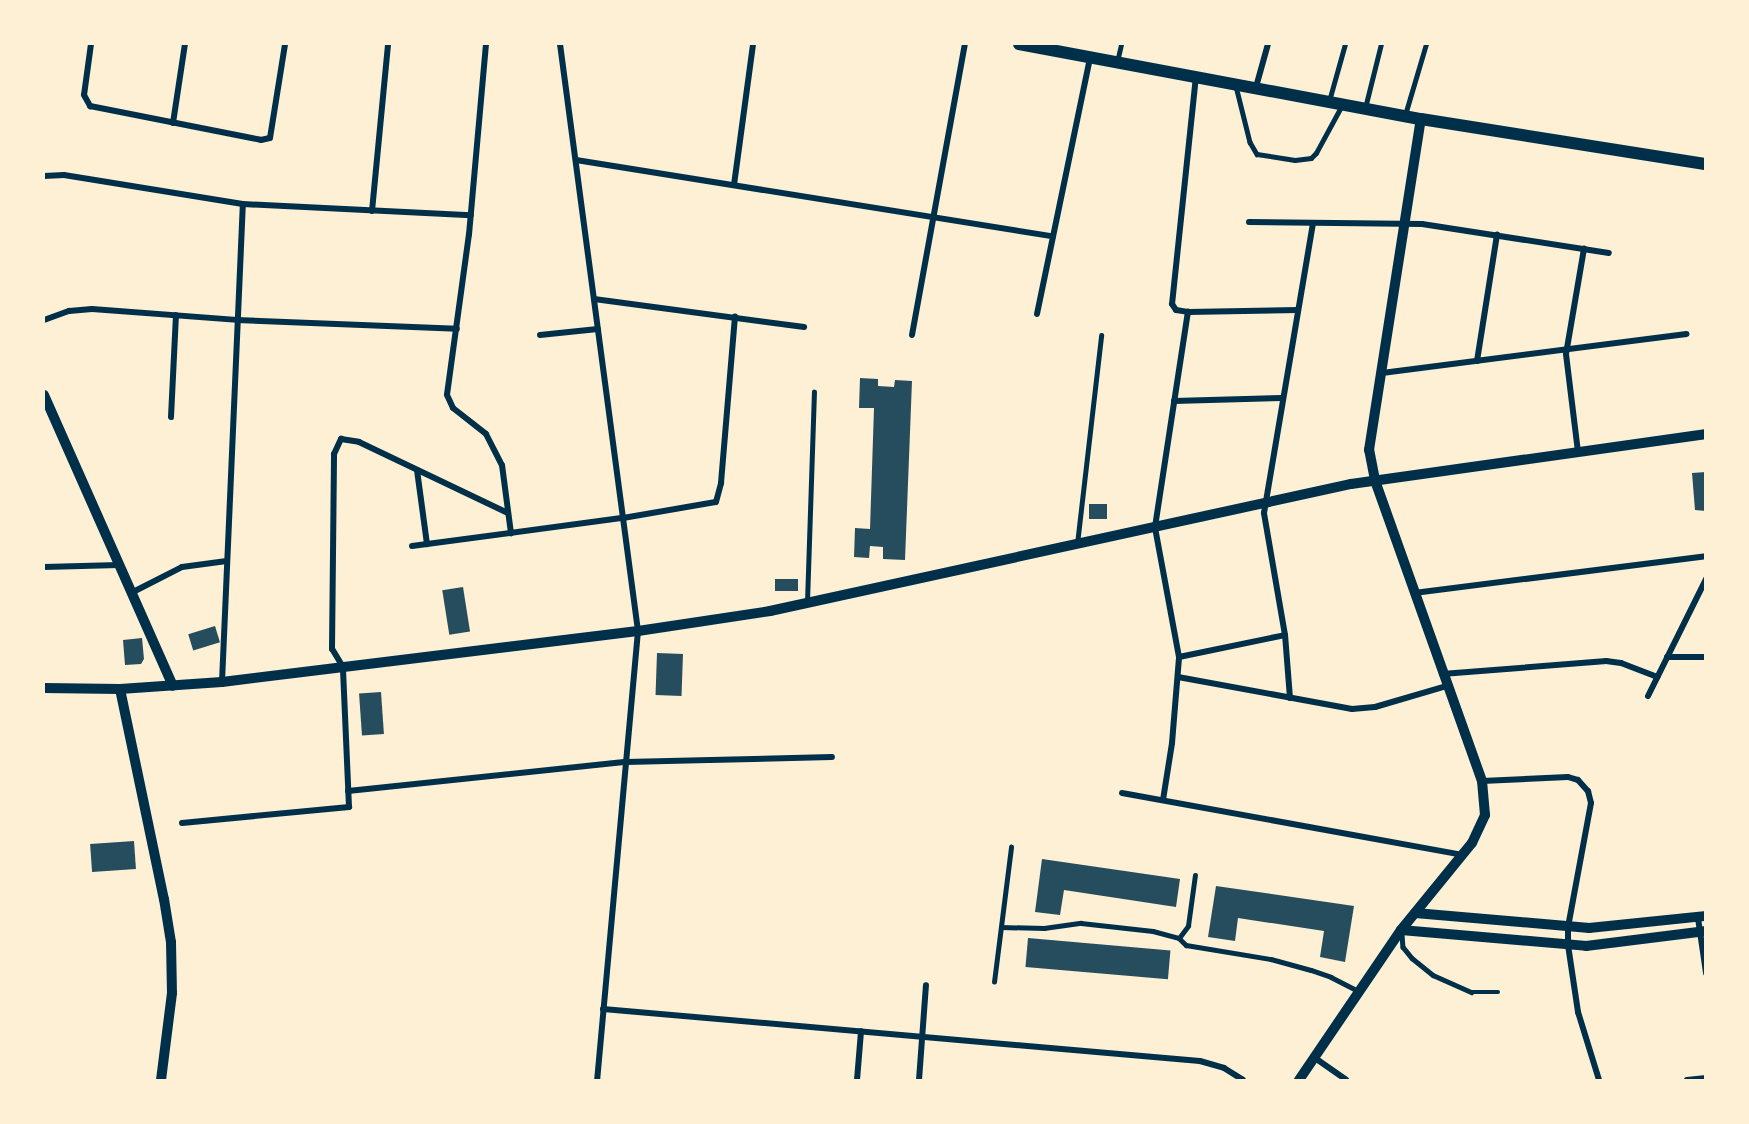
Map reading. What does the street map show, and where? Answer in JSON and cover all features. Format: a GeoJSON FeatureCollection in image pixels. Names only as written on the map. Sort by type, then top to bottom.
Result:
{"type":"FeatureCollection","features":[{"type":"Feature","properties":{"kind":"main road"},"geometry":{"type":"LineString","coordinates":[[1019,44],[1421,119],[1706,164]]}},
{"type":"Feature","properties":{"kind":"street"},"geometry":{"type":"LineString","coordinates":[[91,44],[84,91],[87,104],[98,110],[261,140],[270,138],[285,44]]}},
{"type":"Feature","properties":{"kind":"street"},"geometry":{"type":"LineString","coordinates":[[173,123],[185,44]]}},
{"type":"Feature","properties":{"kind":"street"},"geometry":{"type":"LineString","coordinates":[[372,211],[388,44]]}},
{"type":"Feature","properties":{"kind":"street"},"geometry":{"type":"LineString","coordinates":[[486,44],[471,215],[447,395],[453,408],[486,434],[502,465],[511,533]]}},
{"type":"Feature","properties":{"kind":"street"},"geometry":{"type":"LineString","coordinates":[[560,44],[638,631],[597,1080]]}},
{"type":"Feature","properties":{"kind":"street"},"geometry":{"type":"LineString","coordinates":[[734,185],[753,44]]}},
{"type":"Feature","properties":{"kind":"street"},"geometry":{"type":"LineString","coordinates":[[912,335],[965,44]]}},
{"type":"Feature","properties":{"kind":"street"},"geometry":{"type":"LineString","coordinates":[[1256,87],[1268,44]]}},
{"type":"Feature","properties":{"kind":"street"},"geometry":{"type":"LineString","coordinates":[[1037,314],[1090,57]]}},
{"type":"Feature","properties":{"kind":"street"},"geometry":{"type":"LineString","coordinates":[[1196,76],[1172,300],[1176,310],[1188,312],[1298,310]]}},
{"type":"Feature","properties":{"kind":"street"},"geometry":{"type":"LineString","coordinates":[[1299,1080],[1401,930],[1478,834],[1485,816],[1482,781],[1442,674],[1375,480],[1369,450],[1421,119]]}},
{"type":"Feature","properties":{"kind":"street"},"geometry":{"type":"LineString","coordinates":[[576,160],[1053,236]]}},
{"type":"Feature","properties":{"kind":"street"},"geometry":{"type":"LineString","coordinates":[[44,176],[72,177],[243,204],[471,215]]}},
{"type":"Feature","properties":{"kind":"street"},"geometry":{"type":"LineString","coordinates":[[222,682],[243,204]]}},
{"type":"Feature","properties":{"kind":"street"},"geometry":{"type":"LineString","coordinates":[[1249,222],[1405,223],[1609,253]]}},
{"type":"Feature","properties":{"kind":"street"},"geometry":{"type":"LineString","coordinates":[[1290,698],[1286,635],[1264,524],[1264,503],[1313,223]]}},
{"type":"Feature","properties":{"kind":"street"},"geometry":{"type":"LineString","coordinates":[[1477,361],[1497,235]]}},
{"type":"Feature","properties":{"kind":"street"},"geometry":{"type":"LineString","coordinates":[[1578,452],[1566,367],[1566,350],[1584,249]]}},
{"type":"Feature","properties":{"kind":"street"},"geometry":{"type":"LineString","coordinates":[[594,299],[804,327]]}},
{"type":"Feature","properties":{"kind":"street"},"geometry":{"type":"LineString","coordinates":[[44,320],[84,309],[237,320],[457,329]]}},
{"type":"Feature","properties":{"kind":"street"},"geometry":{"type":"LineString","coordinates":[[1163,800],[1179,657],[1155,527],[1188,312]]}},
{"type":"Feature","properties":{"kind":"street"},"geometry":{"type":"LineString","coordinates":[[171,417],[176,315]]}},
{"type":"Feature","properties":{"kind":"street"},"geometry":{"type":"LineString","coordinates":[[412,546],[624,518],[716,502],[721,483],[735,318]]}},
{"type":"Feature","properties":{"kind":"street"},"geometry":{"type":"LineString","coordinates":[[540,335],[598,329]]}},
{"type":"Feature","properties":{"kind":"street"},"geometry":{"type":"LineString","coordinates":[[1382,373],[1687,334]]}},
{"type":"Feature","properties":{"kind":"street"},"geometry":{"type":"LineString","coordinates":[[44,395],[173,686]]}},
{"type":"Feature","properties":{"kind":"street"},"geometry":{"type":"LineString","coordinates":[[1174,401],[1283,398]]}},
{"type":"Feature","properties":{"kind":"street"},"geometry":{"type":"LineString","coordinates":[[44,688],[120,689],[222,682],[638,631],[807,604],[1375,480],[1706,434]]}},
{"type":"Feature","properties":{"kind":"street"},"geometry":{"type":"LineString","coordinates":[[182,823],[349,807],[343,667],[333,649],[334,454],[341,440],[359,442],[508,513]]}},
{"type":"Feature","properties":{"kind":"street"},"geometry":{"type":"LineString","coordinates":[[417,470],[427,544]]}},
{"type":"Feature","properties":{"kind":"street"},"geometry":{"type":"LineString","coordinates":[[1414,593],[1706,556]]}},
{"type":"Feature","properties":{"kind":"street"},"geometry":{"type":"LineString","coordinates":[[131,593],[182,567],[227,561]]}},
{"type":"Feature","properties":{"kind":"street"},"geometry":{"type":"LineString","coordinates":[[44,567],[119,566]]}},
{"type":"Feature","properties":{"kind":"street"},"geometry":{"type":"LineString","coordinates":[[1648,696],[1706,579]]}},
{"type":"Feature","properties":{"kind":"street"},"geometry":{"type":"LineString","coordinates":[[1179,657],[1286,635]]}},
{"type":"Feature","properties":{"kind":"street"},"geometry":{"type":"LineString","coordinates":[[1667,657],[1706,657]]}},
{"type":"Feature","properties":{"kind":"street"},"geometry":{"type":"LineString","coordinates":[[1442,674],[1606,661],[1621,663],[1657,677]]}},
{"type":"Feature","properties":{"kind":"street"},"geometry":{"type":"LineString","coordinates":[[1178,677],[1360,709],[1447,686]]}},
{"type":"Feature","properties":{"kind":"street"},"geometry":{"type":"LineString","coordinates":[[120,689],[171,942],[172,993],[160,1080]]}},
{"type":"Feature","properties":{"kind":"street"},"geometry":{"type":"LineString","coordinates":[[348,791],[626,762],[832,757]]}},
{"type":"Feature","properties":{"kind":"street"},"geometry":{"type":"LineString","coordinates":[[1482,781],[1568,777],[1578,780],[1588,791],[1590,809],[1568,927],[1568,945],[1578,1012],[1599,1080]]}},
{"type":"Feature","properties":{"kind":"street"},"geometry":{"type":"LineString","coordinates":[[1122,793],[1462,855]]}},
{"type":"Feature","properties":{"kind":"street"},"geometry":{"type":"LineString","coordinates":[[1415,913],[1568,927],[1613,927],[1702,917],[1706,973]]}},
{"type":"Feature","properties":{"kind":"street"},"geometry":{"type":"LineString","coordinates":[[1401,930],[1568,945],[1606,945],[1703,931]]}},
{"type":"Feature","properties":{"kind":"street"},"geometry":{"type":"LineString","coordinates":[[919,1080],[926,985]]}},
{"type":"Feature","properties":{"kind":"street"},"geometry":{"type":"LineString","coordinates":[[603,1009],[1208,1062],[1224,1068],[1243,1080]]}},
{"type":"Feature","properties":{"kind":"street"},"geometry":{"type":"LineString","coordinates":[[857,1080],[861,1031]]}},
{"type":"Feature","properties":{"kind":"street"},"geometry":{"type":"LineString","coordinates":[[1315,1058],[1346,1080]]}},
{"type":"Feature","properties":{"kind":"street"},"geometry":{"type":"LineString","coordinates":[[1687,1080],[1706,1078]]}},
{"type":"Feature","properties":{"kind":"lane"},"geometry":{"type":"LineString","coordinates":[[1117,62],[1121,44]]}},
{"type":"Feature","properties":{"kind":"lane"},"geometry":{"type":"LineString","coordinates":[[1329,101],[1345,44]]}},
{"type":"Feature","properties":{"kind":"lane"},"geometry":{"type":"LineString","coordinates":[[1365,108],[1381,44]]}},
{"type":"Feature","properties":{"kind":"lane"},"geometry":{"type":"LineString","coordinates":[[1405,116],[1426,44]]}},
{"type":"Feature","properties":{"kind":"lane"},"geometry":{"type":"LineString","coordinates":[[1235,83],[1250,142],[1257,154],[1295,160],[1311,158],[1316,153],[1343,103]]}},
{"type":"Feature","properties":{"kind":"lane"},"geometry":{"type":"LineString","coordinates":[[1077,545],[1101,335]]}},
{"type":"Feature","properties":{"kind":"lane"},"geometry":{"type":"LineString","coordinates":[[807,604],[814,392]]}},
{"type":"Feature","properties":{"kind":"lane"},"geometry":{"type":"LineString","coordinates":[[994,982],[1011,847]]}},
{"type":"Feature","properties":{"kind":"lane"},"geometry":{"type":"LineString","coordinates":[[1179,938],[1188,926],[1195,875]]}},
{"type":"Feature","properties":{"kind":"lane"},"geometry":{"type":"LineString","coordinates":[[1001,927],[1044,928],[1082,923],[1153,931],[1179,938],[1186,945],[1271,959],[1311,970],[1331,977],[1360,992]]}},
{"type":"Feature","properties":{"kind":"lane"},"geometry":{"type":"LineString","coordinates":[[1401,930],[1404,947],[1412,958],[1433,975],[1472,992],[1498,992]]}},
{"type":"Feature","properties":{"kind":"building"},"geometry":{"type":"Polygon","coordinates":[[[860,378],[878,379],[878,386],[894,387],[895,380],[912,381],[905,560],[883,559],[883,547],[870,546],[869,558],[854,557],[855,528],[870,529],[874,408],[859,408],[860,378]]]}},
{"type":"Feature","properties":{"kind":"building"},"geometry":{"type":"Polygon","coordinates":[[[1706,472],[1706,511],[1695,510],[1692,473],[1706,472]]]}},
{"type":"Feature","properties":{"kind":"building"},"geometry":{"type":"Polygon","coordinates":[[[1089,504],[1107,504],[1107,519],[1089,519],[1089,504]]]}},
{"type":"Feature","properties":{"kind":"building"},"geometry":{"type":"Polygon","coordinates":[[[775,579],[798,579],[798,591],[775,591],[775,579]]]}},
{"type":"Feature","properties":{"kind":"building"},"geometry":{"type":"Polygon","coordinates":[[[463,587],[470,631],[449,635],[442,590],[463,587]]]}},
{"type":"Feature","properties":{"kind":"building"},"geometry":{"type":"Polygon","coordinates":[[[215,626],[220,642],[193,650],[188,634],[215,626]]]}},
{"type":"Feature","properties":{"kind":"building"},"geometry":{"type":"Polygon","coordinates":[[[142,638],[144,659],[141,664],[125,665],[123,640],[142,638]]]}},
{"type":"Feature","properties":{"kind":"building"},"geometry":{"type":"Polygon","coordinates":[[[657,653],[683,654],[682,696],[656,695],[657,653]]]}},
{"type":"Feature","properties":{"kind":"building"},"geometry":{"type":"Polygon","coordinates":[[[381,692],[384,734],[362,735],[359,694],[381,692]]]}},
{"type":"Feature","properties":{"kind":"building"},"geometry":{"type":"Polygon","coordinates":[[[134,841],[136,869],[92,872],[90,844],[134,841]]]}},
{"type":"Feature","properties":{"kind":"building"},"geometry":{"type":"Polygon","coordinates":[[[1042,859],[1180,879],[1176,907],[1064,890],[1060,915],[1035,912],[1042,859]]]}},
{"type":"Feature","properties":{"kind":"building"},"geometry":{"type":"Polygon","coordinates":[[[1216,886],[1354,906],[1345,962],[1320,957],[1324,931],[1238,918],[1235,941],[1208,937],[1216,886]]]}},
{"type":"Feature","properties":{"kind":"building"},"geometry":{"type":"Polygon","coordinates":[[[1028,938],[1170,950],[1168,979],[1025,967],[1028,938]]]}}]}
